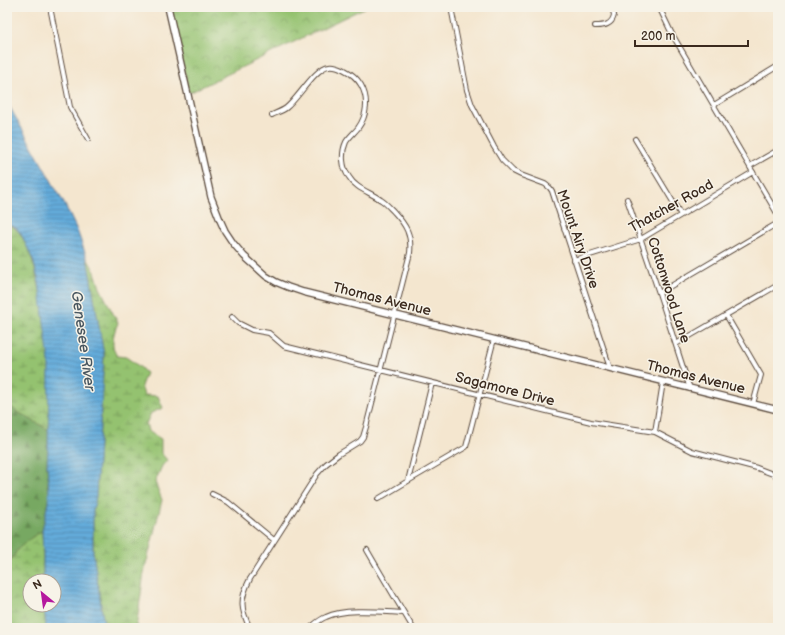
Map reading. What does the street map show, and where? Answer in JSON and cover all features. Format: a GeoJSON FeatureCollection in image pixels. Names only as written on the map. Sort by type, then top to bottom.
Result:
{"type":"FeatureCollection","features":[{"type":"Feature","properties":{"kind":"main road","name":"Thomas Avenue"},"geometry":{"type":"LineString","coordinates":[[168,7],[176,48],[211,197],[225,231],[244,256],[266,276],[288,287],[494,340],[778,410]]}},
{"type":"Feature","properties":{"kind":"street"},"geometry":{"type":"LineString","coordinates":[[50,7],[70,107],[88,139]]}},
{"type":"Feature","properties":{"kind":"street","name":"Mount Airy Drive"},"geometry":{"type":"LineString","coordinates":[[451,7],[468,96],[494,148],[507,165],[513,171],[545,184],[552,191],[610,368]]}},
{"type":"Feature","properties":{"kind":"street"},"geometry":{"type":"LineString","coordinates":[[595,26],[603,26],[611,22],[614,15],[612,7]]}},
{"type":"Feature","properties":{"kind":"street"},"geometry":{"type":"LineString","coordinates":[[659,7],[672,34],[778,215]]}},
{"type":"Feature","properties":{"kind":"street"},"geometry":{"type":"LineString","coordinates":[[250,628],[244,615],[242,601],[243,594],[250,579],[317,474],[326,464],[360,441],[363,437],[395,314],[410,253],[411,243],[403,222],[385,203],[356,186],[348,176],[345,169],[343,162],[346,142],[361,123],[366,110],[366,98],[359,83],[352,74],[342,68],[332,66],[325,67],[317,73],[286,109],[272,115]]}},
{"type":"Feature","properties":{"kind":"street"},"geometry":{"type":"LineString","coordinates":[[714,105],[778,66]]}},
{"type":"Feature","properties":{"kind":"street"},"geometry":{"type":"LineString","coordinates":[[636,139],[681,215]]}},
{"type":"Feature","properties":{"kind":"street"},"geometry":{"type":"LineString","coordinates":[[750,166],[778,150]]}},
{"type":"Feature","properties":{"kind":"street","name":"Thatcher Road"},"geometry":{"type":"LineString","coordinates":[[574,260],[640,239],[753,172]]}},
{"type":"Feature","properties":{"kind":"street","name":"Cottonwood Lane"},"geometry":{"type":"LineString","coordinates":[[627,199],[690,388]]}},
{"type":"Feature","properties":{"kind":"street"},"geometry":{"type":"LineString","coordinates":[[659,293],[778,223]]}},
{"type":"Feature","properties":{"kind":"street"},"geometry":{"type":"LineString","coordinates":[[676,344],[778,285]]}},
{"type":"Feature","properties":{"kind":"street"},"geometry":{"type":"LineString","coordinates":[[726,315],[761,375],[753,404]]}},
{"type":"Feature","properties":{"kind":"street","name":"Sagamore Drive"},"geometry":{"type":"LineString","coordinates":[[232,317],[238,323],[252,330],[269,333],[284,346],[591,422],[655,432],[692,451],[757,468],[778,476]]}},
{"type":"Feature","properties":{"kind":"street"},"geometry":{"type":"LineString","coordinates":[[378,499],[466,446],[494,340]]}},
{"type":"Feature","properties":{"kind":"street"},"geometry":{"type":"LineString","coordinates":[[655,432],[664,382]]}},
{"type":"Feature","properties":{"kind":"street"},"geometry":{"type":"LineString","coordinates":[[408,481],[432,383]]}},
{"type":"Feature","properties":{"kind":"street"},"geometry":{"type":"LineString","coordinates":[[212,494],[228,502],[274,540]]}},
{"type":"Feature","properties":{"kind":"street"},"geometry":{"type":"LineString","coordinates":[[367,550],[413,628]]}},
{"type":"Feature","properties":{"kind":"street"},"geometry":{"type":"LineString","coordinates":[[310,628],[327,616],[343,613],[404,613]]}},
{"type":"Feature","properties":{"kind":"green space"},"geometry":{"type":"Polygon","coordinates":[[[178,7],[366,7],[189,93],[170,11],[178,7]]]}},
{"type":"Feature","properties":{"kind":"green space"},"geometry":{"type":"Polygon","coordinates":[[[7,225],[17,231],[26,244],[39,285],[48,350],[49,430],[16,411],[7,403],[7,225]]]}},
{"type":"Feature","properties":{"kind":"green space"},"geometry":{"type":"Polygon","coordinates":[[[87,258],[118,323],[113,340],[117,356],[126,357],[146,373],[141,386],[144,395],[158,396],[163,408],[151,413],[146,424],[148,431],[161,439],[161,453],[167,460],[162,466],[155,482],[162,500],[144,573],[136,628],[106,628],[104,625],[93,552],[93,510],[96,496],[104,355],[87,258]]]}},
{"type":"Feature","properties":{"kind":"green space"},"geometry":{"type":"Polygon","coordinates":[[[7,403],[16,411],[49,430],[47,465],[49,492],[42,531],[31,538],[7,566],[7,403]]]}},
{"type":"Feature","properties":{"kind":"green space"},"geometry":{"type":"Polygon","coordinates":[[[42,531],[43,573],[22,573],[22,613],[45,613],[46,628],[7,628],[7,566],[18,549],[42,531]]]}},
{"type":"Feature","properties":{"kind":"water","name":"Genesee River"},"geometry":{"type":"Polygon","coordinates":[[[7,102],[65,205],[77,230],[87,258],[104,355],[96,497],[93,510],[93,552],[104,625],[106,628],[46,628],[45,613],[62,613],[62,573],[43,573],[42,531],[49,492],[47,465],[49,362],[39,283],[33,260],[21,234],[15,227],[7,225],[7,102]]]}}]}
